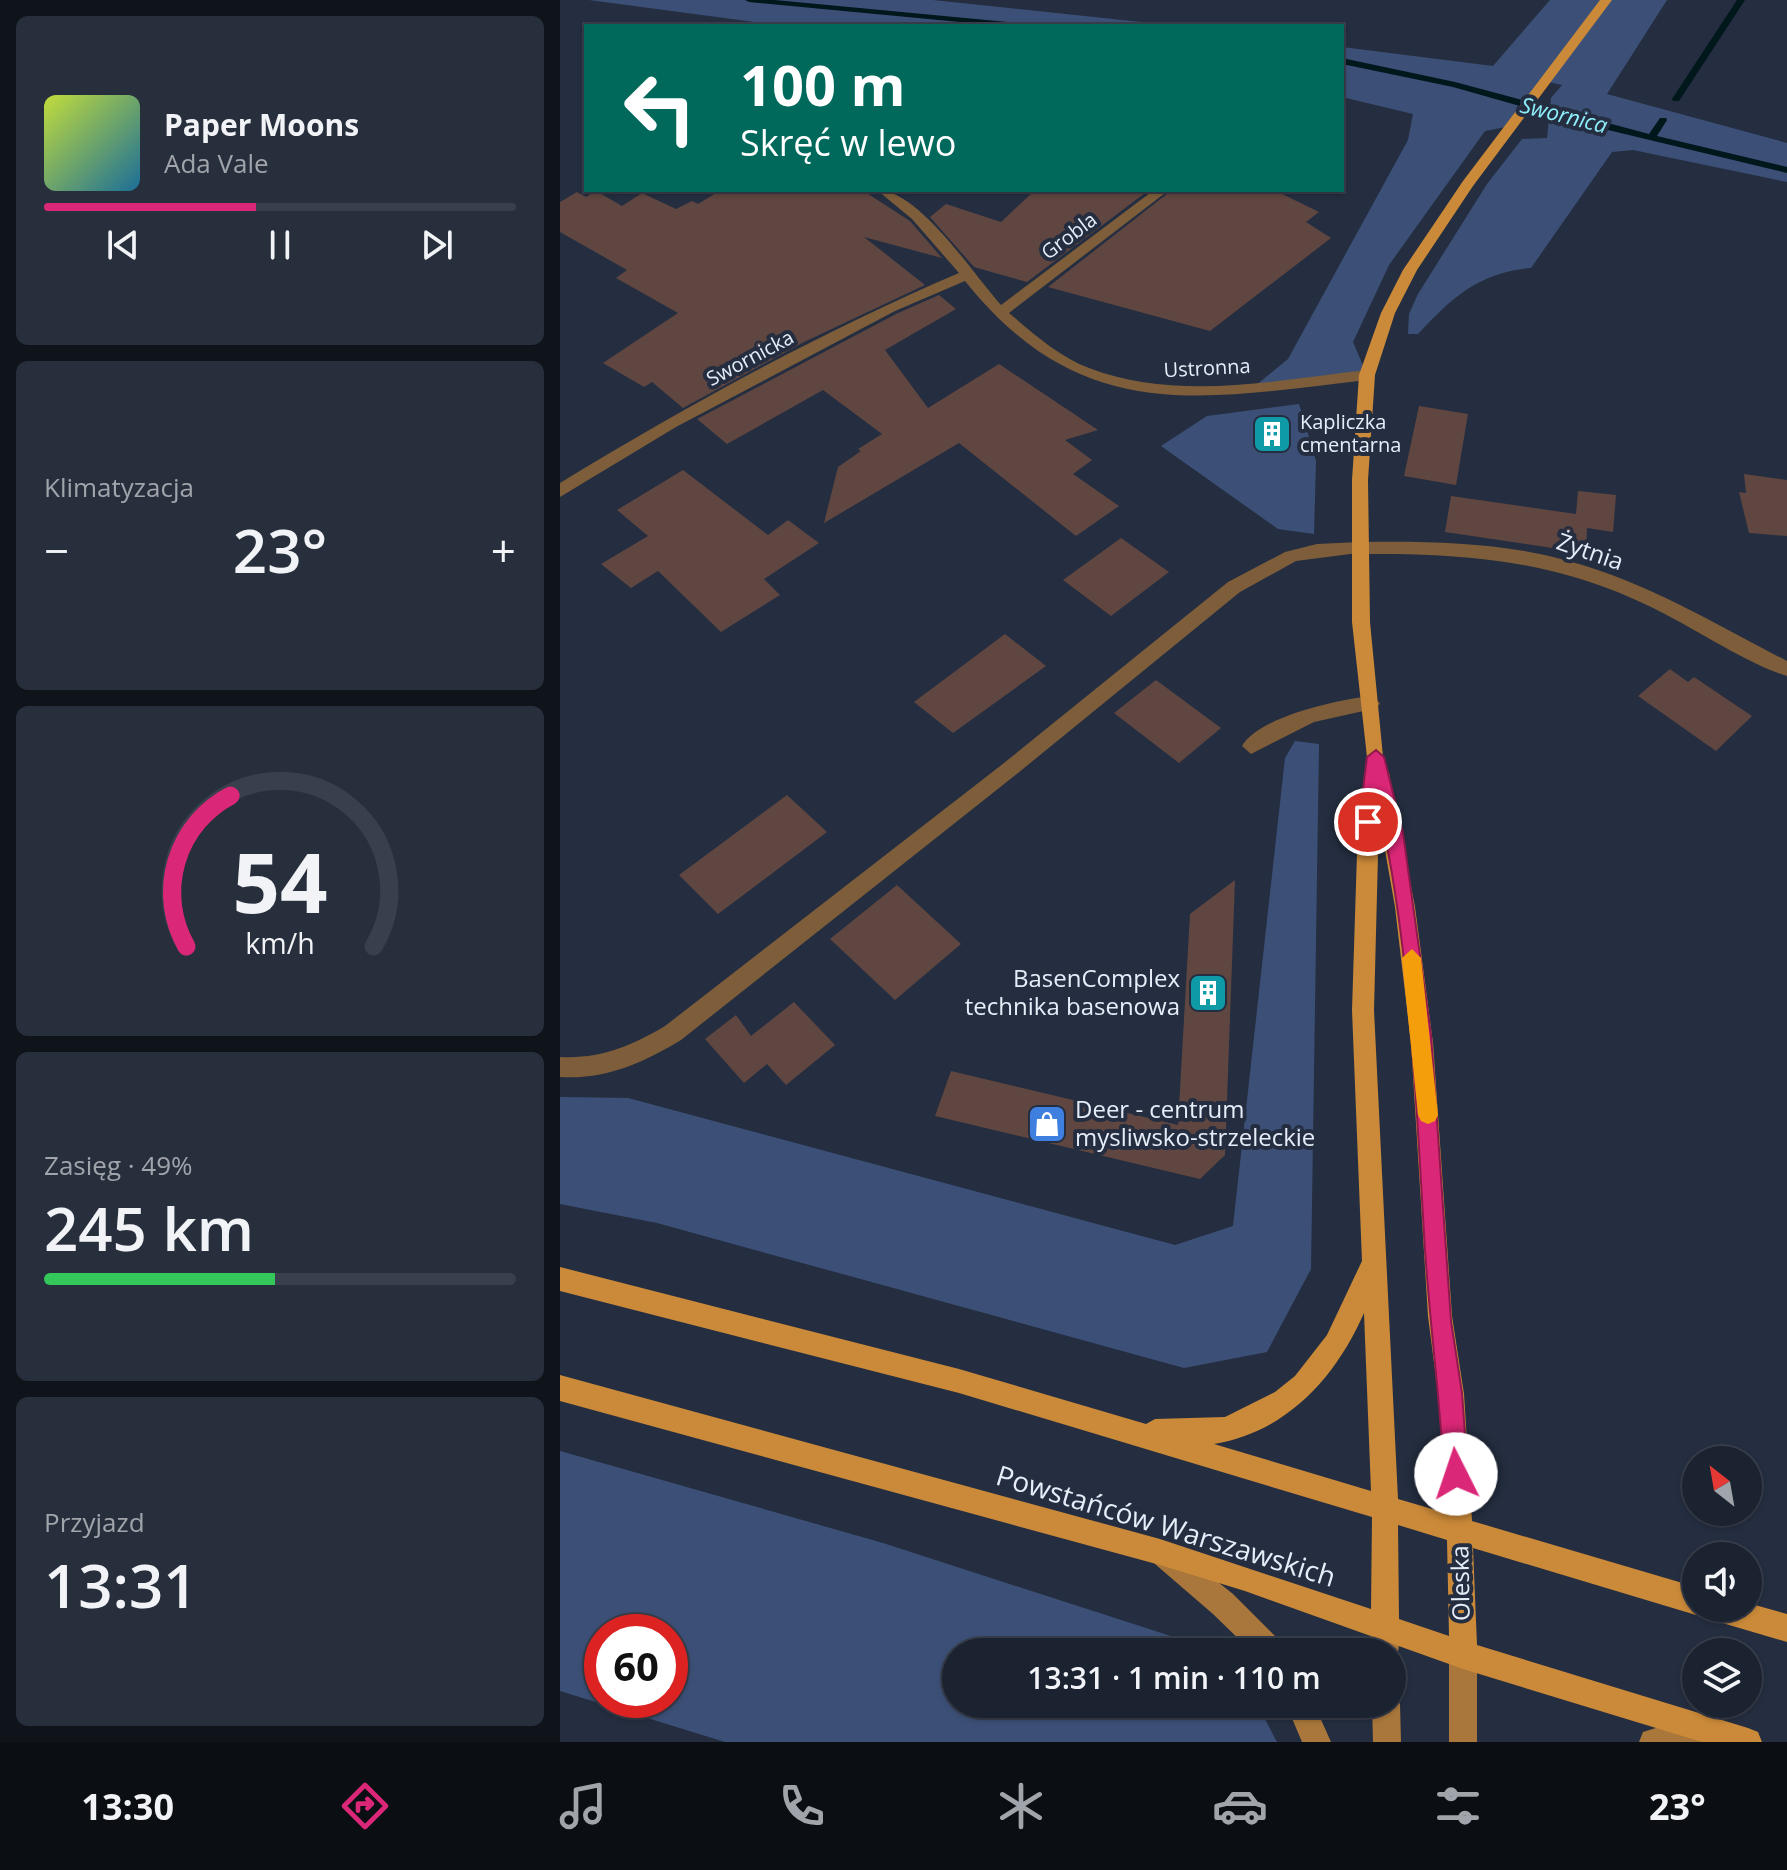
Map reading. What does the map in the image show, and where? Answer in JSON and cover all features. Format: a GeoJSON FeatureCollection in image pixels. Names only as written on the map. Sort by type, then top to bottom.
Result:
{"type":"FeatureCollection","features":[{"type":"Feature","properties":{"kind":"main road"},"geometry":{"type":"LineString","coordinates":[[1385,1638],[1385,1507],[1363,1010],[1368,822],[1376,757],[1361,622],[1360,548],[1367,375],[1388,313],[1410,270],[1507,131],[1606,0]]}},
{"type":"Feature","properties":{"kind":"main road","name":"Oleska"},"geometry":{"type":"LineString","coordinates":[[1376,757],[1394,833],[1422,1035],[1440,1321],[1451,1393],[1460,1529],[1463,1742]]}},
{"type":"Feature","properties":{"kind":"main road"},"geometry":{"type":"LineString","coordinates":[[1131,1432],[1233,1428],[1284,1401],[1308,1383],[1333,1352],[1351,1321],[1374,1258]]}},
{"type":"Feature","properties":{"kind":"main road"},"geometry":{"type":"LineString","coordinates":[[560,1279],[929,1373],[1682,1597]]}},
{"type":"Feature","properties":{"kind":"main road","name":"Powstańców Warszawskich"},"geometry":{"type":"LineString","coordinates":[[560,1388],[1160,1552],[1245,1578],[1378,1638]]}},
{"type":"Feature","properties":{"kind":"main road"},"geometry":{"type":"LineString","coordinates":[[1160,1552],[1223,1604],[1257,1638]]}},
{"type":"Feature","properties":{"kind":"main road"},"geometry":{"type":"LineString","coordinates":[[1762,1621],[1787,1628]]}},
{"type":"Feature","properties":{"kind":"main road","name":"Powstańców Warszawskich"},"geometry":{"type":"LineString","coordinates":[[1406,1645],[1463,1655],[1748,1742]]}},
{"type":"Feature","properties":{"kind":"main road"},"geometry":{"type":"LineString","coordinates":[[1306,1718],[1317,1742]]}},
{"type":"Feature","properties":{"kind":"main road"},"geometry":{"type":"LineString","coordinates":[[1386,1718],[1387,1742]]}},
{"type":"Feature","properties":{"kind":"main road"},"geometry":{"type":"LineString","coordinates":[[1653,1742],[1700,1728]]}},
{"type":"Feature","properties":{"kind":"street","name":"Ustronna"},"geometry":{"type":"LineString","coordinates":[[887,192],[911,210],[1000,313],[1057,358],[1088,374],[1147,391],[1184,392],[1367,375]]}},
{"type":"Feature","properties":{"kind":"street","name":"Grobla"},"geometry":{"type":"LineString","coordinates":[[1000,313],[1159,192]]}},
{"type":"Feature","properties":{"kind":"street","name":"Swornicka"},"geometry":{"type":"LineString","coordinates":[[560,491],[670,423],[890,308],[967,275]]}},
{"type":"Feature","properties":{"kind":"street","name":"Żytnia"},"geometry":{"type":"LineString","coordinates":[[560,1067],[583,1070],[631,1058],[673,1033],[1011,768],[1234,587],[1291,556],[1317,550],[1416,547],[1531,558],[1569,567],[1640,596],[1787,669]]}},
{"type":"Feature","properties":{"kind":"street"},"geometry":{"type":"LineString","coordinates":[[1251,746],[1278,728],[1332,706],[1371,703]]}},
{"type":"Feature","properties":{"kind":"shaded area"},"geometry":{"type":"Polygon","coordinates":[[[589,0],[933,0],[1160,24],[770,24],[589,0]]]}},
{"type":"Feature","properties":{"kind":"shaded area"},"geometry":{"type":"Polygon","coordinates":[[[1550,0],[1667,0],[1607,94],[1787,143],[1787,182],[1633,150],[1612,152],[1531,268],[1481,281],[1455,298],[1418,334],[1408,334],[1409,314],[1418,294],[1487,184],[1522,139],[1547,138],[1551,98],[1562,85],[1544,81],[1511,126],[1485,131],[1389,265],[1353,342],[1367,375],[1255,386],[1288,359],[1408,140],[1413,114],[1344,97],[1344,47],[1493,66],[1550,0]]]}},
{"type":"Feature","properties":{"kind":"shaded area"},"geometry":{"type":"Polygon","coordinates":[[[1299,404],[1316,461],[1314,534],[1278,529],[1161,446],[1207,416],[1299,404]]]}},
{"type":"Feature","properties":{"kind":"shaded area"},"geometry":{"type":"Polygon","coordinates":[[[1295,741],[1319,744],[1311,1269],[1267,1352],[1184,1368],[657,1223],[560,1204],[560,1097],[628,1098],[1175,1245],[1233,1226],[1285,758],[1295,741]]]}},
{"type":"Feature","properties":{"kind":"shaded area"},"geometry":{"type":"Polygon","coordinates":[[[560,1451],[883,1543],[1177,1638],[942,1638],[942,1718],[1264,1718],[1277,1742],[725,1742],[647,1718],[688,1718],[688,1614],[584,1614],[584,1698],[560,1691],[560,1451]]]}},
{"type":"Feature","properties":{"kind":"building"},"geometry":{"type":"Polygon","coordinates":[[[577,192],[586,197],[598,192],[622,206],[642,193],[676,209],[692,201],[698,204],[718,192],[865,192],[910,221],[942,258],[864,237],[925,285],[804,342],[683,408],[652,382],[644,387],[603,363],[678,313],[616,278],[627,270],[560,232],[560,202],[577,192]]]}},
{"type":"Feature","properties":{"kind":"building"},"geometry":{"type":"Polygon","coordinates":[[[1033,192],[1146,192],[1027,282],[974,267],[930,217],[946,204],[1001,222],[1033,192]]]}},
{"type":"Feature","properties":{"kind":"building"},"geometry":{"type":"Polygon","coordinates":[[[1169,192],[1278,192],[1319,212],[1306,222],[1331,238],[1210,331],[1048,287],[1169,192]]]}},
{"type":"Feature","properties":{"kind":"building"},"geometry":{"type":"Polygon","coordinates":[[[939,295],[956,309],[885,350],[928,408],[999,364],[1098,430],[1065,440],[1092,460],[1073,474],[1119,506],[1076,536],[959,443],[824,523],[838,467],[861,451],[858,449],[882,434],[823,390],[727,444],[697,419],[896,314],[939,295]]]}},
{"type":"Feature","properties":{"kind":"building"},"geometry":{"type":"Polygon","coordinates":[[[1419,406],[1468,414],[1456,485],[1404,476],[1419,406]]]}},
{"type":"Feature","properties":{"kind":"building"},"geometry":{"type":"Polygon","coordinates":[[[683,470],[768,535],[788,520],[819,543],[764,579],[780,595],[721,632],[658,571],[631,588],[601,564],[648,536],[617,510],[683,470]]]}},
{"type":"Feature","properties":{"kind":"building"},"geometry":{"type":"Polygon","coordinates":[[[1744,474],[1787,480],[1787,536],[1749,533],[1739,492],[1746,493],[1744,474]]]}},
{"type":"Feature","properties":{"kind":"building"},"geometry":{"type":"Polygon","coordinates":[[[1578,491],[1616,495],[1613,532],[1587,528],[1586,553],[1445,532],[1451,496],[1576,514],[1578,491]]]}},
{"type":"Feature","properties":{"kind":"building"},"geometry":{"type":"Polygon","coordinates":[[[1121,538],[1169,572],[1111,616],[1063,580],[1121,538]]]}},
{"type":"Feature","properties":{"kind":"building"},"geometry":{"type":"Polygon","coordinates":[[[1005,634],[1046,666],[953,733],[914,702],[1005,634]]]}},
{"type":"Feature","properties":{"kind":"building"},"geometry":{"type":"Polygon","coordinates":[[[1670,669],[1688,682],[1694,677],[1752,716],[1716,751],[1638,696],[1670,669]]]}},
{"type":"Feature","properties":{"kind":"building"},"geometry":{"type":"Polygon","coordinates":[[[1156,680],[1221,728],[1179,763],[1114,713],[1156,680]]]}},
{"type":"Feature","properties":{"kind":"building"},"geometry":{"type":"Polygon","coordinates":[[[787,795],[827,832],[718,914],[679,875],[787,795]]]}},
{"type":"Feature","properties":{"kind":"building","name":"BasenComplex technika basenowa"},"geometry":{"type":"Polygon","coordinates":[[[1235,880],[1225,1155],[1200,1179],[935,1116],[951,1071],[1178,1125],[1190,914],[1235,880]]]}},
{"type":"Feature","properties":{"kind":"building"},"geometry":{"type":"Polygon","coordinates":[[[897,885],[961,944],[895,1000],[830,939],[897,885]]]}},
{"type":"Feature","properties":{"kind":"building"},"geometry":{"type":"Polygon","coordinates":[[[794,1002],[835,1045],[786,1085],[767,1064],[744,1083],[705,1039],[736,1015],[751,1036],[794,1002]]]}},
{"type":"Feature","properties":{"kind":"waterway","name":"Swornica"},"geometry":{"type":"LineString","coordinates":[[749,0],[1007,24]]}},
{"type":"Feature","properties":{"kind":"waterway"},"geometry":{"type":"LineString","coordinates":[[1676,99],[1741,0]]}},
{"type":"Feature","properties":{"kind":"waterway","name":"Swornica"},"geometry":{"type":"LineString","coordinates":[[1344,61],[1455,85],[1586,122],[1787,170]]}},
{"type":"Feature","properties":{"kind":"waterway"},"geometry":{"type":"LineString","coordinates":[[1652,137],[1663,120]]}},
{"type":"Feature","properties":{"kind":"slow traffic"},"geometry":{"type":"LineString","coordinates":[[1412,958],[1428,1115]]}},
{"type":"Feature","properties":{"kind":"place","name":"Kapliczka cmentarna"},"geometry":{"type":"Point","coordinates":[1272,434]}},
{"type":"Feature","properties":{"kind":"place","name":"BasenComplex technika basenowa"},"geometry":{"type":"Point","coordinates":[1208,993]}},
{"type":"Feature","properties":{"kind":"place","name":"Deer - centrum mysliwsko-strzeleckie"},"geometry":{"type":"Point","coordinates":[1047,1124]}},
{"type":"Feature","properties":{"kind":"route"},"geometry":{"type":"LineString","coordinates":[[1368,822],[1376,757],[1394,833],[1422,1035],[1440,1321],[1451,1393],[1456,1474]]}}]}
